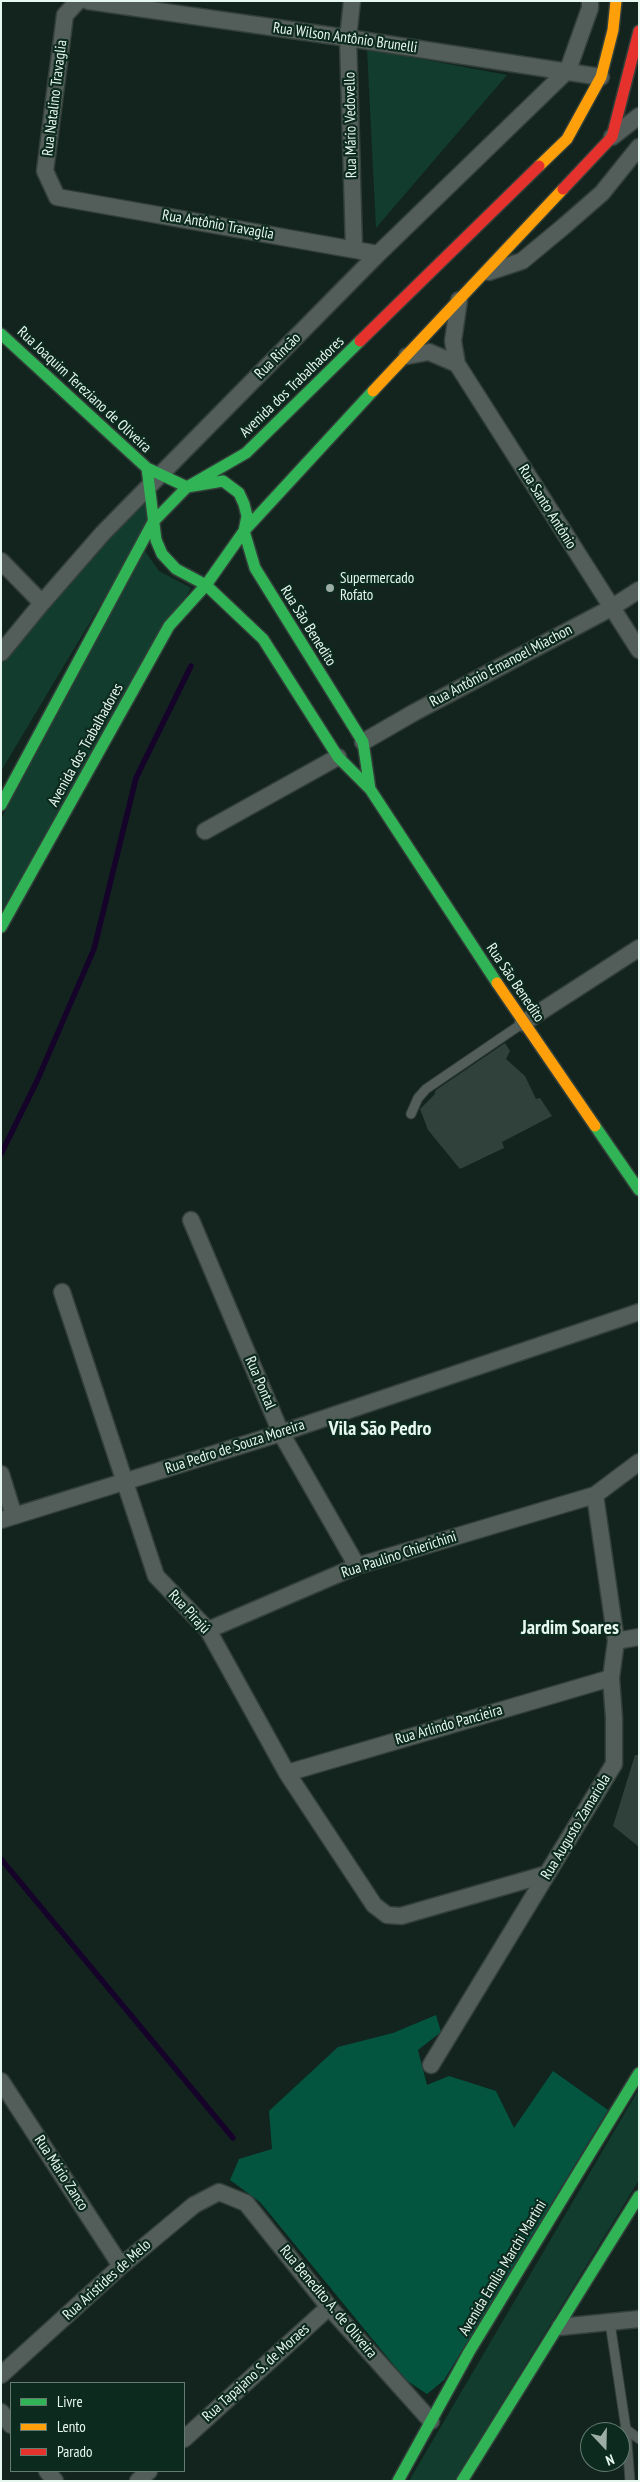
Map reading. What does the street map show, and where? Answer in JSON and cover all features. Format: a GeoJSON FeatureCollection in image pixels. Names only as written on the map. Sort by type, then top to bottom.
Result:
{"type":"FeatureCollection","features":[{"type":"Feature","properties":{"kind":"main road","name":"Avenida dos Trabalhadores"},"geometry":{"type":"LineString","coordinates":[[1,805],[153,522],[187,487],[246,452],[567,139],[601,77],[613,30],[616,1]]}},
{"type":"Feature","properties":{"kind":"main road"},"geometry":{"type":"LineString","coordinates":[[152,476],[153,522],[156,540],[162,554],[176,569],[206,585],[244,531],[482,274],[612,138],[639,31]]}},
{"type":"Feature","properties":{"kind":"main road","name":"Rua Joaquim Tereziano de Oliveira"},"geometry":{"type":"LineString","coordinates":[[1,334],[152,476],[187,487]]}},
{"type":"Feature","properties":{"kind":"main road"},"geometry":{"type":"LineString","coordinates":[[187,487],[223,481],[239,493],[247,516],[244,531]]}},
{"type":"Feature","properties":{"kind":"main road","name":"Rua São Benedito"},"geometry":{"type":"LineString","coordinates":[[244,531],[255,568],[370,789],[523,1023],[639,1190]]}},
{"type":"Feature","properties":{"kind":"main road","name":"Avenida dos Trabalhadores"},"geometry":{"type":"LineString","coordinates":[[1,927],[170,626],[206,585]]}},
{"type":"Feature","properties":{"kind":"main road","name":"Rua São Benedito"},"geometry":{"type":"LineString","coordinates":[[206,585],[263,639],[327,739],[349,747],[370,789]]}},
{"type":"Feature","properties":{"kind":"main road","name":"Avenida Emília Marchi Martini"},"geometry":{"type":"LineString","coordinates":[[398,2481],[469,2352],[639,2073]]}},
{"type":"Feature","properties":{"kind":"main road"},"geometry":{"type":"LineString","coordinates":[[462,2481],[520,2385],[560,2327],[639,2196]]}},
{"type":"Feature","properties":{"kind":"street","name":"Rua Natalino Travaglia"},"geometry":{"type":"LineString","coordinates":[[57,198],[46,171],[65,15],[78,1]]}},
{"type":"Feature","properties":{"kind":"street","name":"Rua Wilson Antônio Brunelli"},"geometry":{"type":"LineString","coordinates":[[88,1],[568,70],[601,77]]}},
{"type":"Feature","properties":{"kind":"street","name":"Rua Mário Vedovello"},"geometry":{"type":"LineString","coordinates":[[352,1],[348,38],[354,248]]}},
{"type":"Feature","properties":{"kind":"street"},"geometry":{"type":"LineString","coordinates":[[568,70],[590,8],[590,1]]}},
{"type":"Feature","properties":{"kind":"street","name":"Rua Rincão"},"geometry":{"type":"LineString","coordinates":[[1,654],[42,603],[152,476],[568,70]]}},
{"type":"Feature","properties":{"kind":"street"},"geometry":{"type":"LineString","coordinates":[[612,138],[639,116]]}},
{"type":"Feature","properties":{"kind":"street"},"geometry":{"type":"LineString","coordinates":[[482,274],[522,261],[602,193],[639,147]]}},
{"type":"Feature","properties":{"kind":"street","name":"Rua Antônio Travaglia"},"geometry":{"type":"LineString","coordinates":[[57,198],[354,248],[378,254]]}},
{"type":"Feature","properties":{"kind":"street","name":"Rua Santo Antônio"},"geometry":{"type":"LineString","coordinates":[[459,299],[454,341],[457,364],[639,650]]}},
{"type":"Feature","properties":{"kind":"street"},"geometry":{"type":"LineString","coordinates":[[407,356],[429,352],[457,364]]}},
{"type":"Feature","properties":{"kind":"street"},"geometry":{"type":"LineString","coordinates":[[1,561],[42,603]]}},
{"type":"Feature","properties":{"kind":"street","name":"Rua Antônio Emanoel Miachon"},"geometry":{"type":"LineString","coordinates":[[205,831],[349,747],[611,608],[639,590]]}},
{"type":"Feature","properties":{"kind":"street"},"geometry":{"type":"LineString","coordinates":[[523,1023],[639,948]]}},
{"type":"Feature","properties":{"kind":"street","name":"Rua Pontal"},"geometry":{"type":"LineString","coordinates":[[191,1220],[281,1433],[357,1566]]}},
{"type":"Feature","properties":{"kind":"street","name":"Rua Pirajú"},"geometry":{"type":"LineString","coordinates":[[62,1292],[156,1576],[208,1630],[287,1773],[374,1906],[387,1914],[401,1916],[547,1874]]}},
{"type":"Feature","properties":{"kind":"street","name":"Rua Pedro de Souza Moreira"},"geometry":{"type":"LineString","coordinates":[[8,1518],[281,1433],[639,1312]]}},
{"type":"Feature","properties":{"kind":"street"},"geometry":{"type":"LineString","coordinates":[[595,1495],[639,1462]]}},
{"type":"Feature","properties":{"kind":"street"},"geometry":{"type":"LineString","coordinates":[[1,1474],[8,1518]]}},
{"type":"Feature","properties":{"kind":"street","name":"Rua Paulino Chierichini"},"geometry":{"type":"LineString","coordinates":[[208,1630],[357,1566],[595,1495]]}},
{"type":"Feature","properties":{"kind":"street","name":"Rua Augusto Zamariola"},"geometry":{"type":"LineString","coordinates":[[431,2065],[614,1764],[614,1718],[611,1678],[616,1640],[595,1495]]}},
{"type":"Feature","properties":{"kind":"street"},"geometry":{"type":"LineString","coordinates":[[616,1640],[639,1637]]}},
{"type":"Feature","properties":{"kind":"street","name":"Rua Arlindo Pancieira"},"geometry":{"type":"LineString","coordinates":[[287,1773],[611,1678]]}},
{"type":"Feature","properties":{"kind":"street","name":"Rua Mário Zanco"},"geometry":{"type":"LineString","coordinates":[[1,2081],[122,2266]]}},
{"type":"Feature","properties":{"kind":"street","name":"Rua Benedito A. de Oliveira"},"geometry":{"type":"LineString","coordinates":[[219,2192],[246,2203],[329,2307],[430,2421]]}},
{"type":"Feature","properties":{"kind":"street","name":"Rua Aristides de Melo"},"geometry":{"type":"LineString","coordinates":[[1,2376],[122,2266],[194,2205],[219,2192]]}},
{"type":"Feature","properties":{"kind":"street","name":"Rua Tapajano S. de Moraes"},"geometry":{"type":"LineString","coordinates":[[185,2438],[329,2307]]}},
{"type":"Feature","properties":{"kind":"street"},"geometry":{"type":"LineString","coordinates":[[560,2327],[639,2319]]}},
{"type":"Feature","properties":{"kind":"street"},"geometry":{"type":"LineString","coordinates":[[1,2412],[10,2424]]}},
{"type":"Feature","properties":{"kind":"street"},"geometry":{"type":"LineString","coordinates":[[138,2481],[148,2472]]}},
{"type":"Feature","properties":{"kind":"lane"},"geometry":{"type":"LineString","coordinates":[[411,1114],[418,1098],[426,1089],[523,1023]]}},
{"type":"Feature","properties":{"kind":"lane"},"geometry":{"type":"LineString","coordinates":[[610,2323],[625,2422]]}},
{"type":"Feature","properties":{"kind":"green space"},"geometry":{"type":"Polygon","coordinates":[[[367,49],[507,75],[376,228],[367,49]]]}},
{"type":"Feature","properties":{"kind":"green space"},"geometry":{"type":"Polygon","coordinates":[[[145,500],[148,525],[1,771],[1,663],[59,593],[145,500]]]}},
{"type":"Feature","properties":{"kind":"green space"},"geometry":{"type":"Polygon","coordinates":[[[145,551],[159,571],[191,588],[1,912],[1,819],[145,551]]]}},
{"type":"Feature","properties":{"kind":"green space"},"geometry":{"type":"Polygon","coordinates":[[[436,2015],[441,2032],[418,2050],[427,2085],[449,2076],[496,2091],[514,2128],[553,2071],[608,2110],[444,2380],[427,2394],[406,2380],[260,2202],[230,2180],[239,2159],[272,2149],[269,2111],[338,2047],[393,2033],[436,2015]]]}},
{"type":"Feature","properties":{"kind":"green space"},"geometry":{"type":"Polygon","coordinates":[[[639,2089],[639,2180],[454,2481],[409,2481],[639,2089]]]}},
{"type":"Feature","properties":{"kind":"building"},"geometry":{"type":"Polygon","coordinates":[[[505,1043],[510,1051],[506,1059],[525,1076],[536,1099],[540,1098],[552,1116],[502,1142],[504,1148],[460,1169],[428,1130],[420,1109],[434,1095],[436,1090],[505,1043]]]}},
{"type":"Feature","properties":{"kind":"building"},"geometry":{"type":"Polygon","coordinates":[[[635,1755],[639,1755],[639,1847],[613,1826],[635,1755]]]}},
{"type":"Feature","properties":{"kind":"waterway"},"geometry":{"type":"LineString","coordinates":[[1,1154],[37,1081],[94,949],[136,778],[191,666]]}},
{"type":"Feature","properties":{"kind":"waterway"},"geometry":{"type":"LineString","coordinates":[[1,1859],[233,2138]]}},
{"type":"Feature","properties":{"kind":"traffic: fast"},"geometry":{"type":"LineString","coordinates":[[1,334],[147,468],[187,487],[223,481],[239,493],[247,516],[244,531],[255,568],[363,742],[370,789]]}},
{"type":"Feature","properties":{"kind":"traffic: fast"},"geometry":{"type":"LineString","coordinates":[[1,805],[153,522],[187,487],[246,453],[360,341]]}},
{"type":"Feature","properties":{"kind":"traffic: fast"},"geometry":{"type":"LineString","coordinates":[[1,927],[169,626],[206,585],[244,531],[373,391]]}},
{"type":"Feature","properties":{"kind":"traffic: fast"},"geometry":{"type":"LineString","coordinates":[[147,468],[156,540],[162,554],[176,569],[206,585],[263,639],[338,757],[370,789],[497,983]]}},
{"type":"Feature","properties":{"kind":"traffic: fast"},"geometry":{"type":"LineString","coordinates":[[595,1126],[639,1190]]}},
{"type":"Feature","properties":{"kind":"traffic: fast"},"geometry":{"type":"LineString","coordinates":[[398,2481],[469,2352],[639,2073]]}},
{"type":"Feature","properties":{"kind":"traffic: fast"},"geometry":{"type":"LineString","coordinates":[[462,2481],[639,2196]]}},
{"type":"Feature","properties":{"kind":"traffic: slow"},"geometry":{"type":"LineString","coordinates":[[539,166],[567,139],[601,77],[613,30],[616,1]]}},
{"type":"Feature","properties":{"kind":"traffic: slow"},"geometry":{"type":"LineString","coordinates":[[373,391],[563,189]]}},
{"type":"Feature","properties":{"kind":"traffic: slow"},"geometry":{"type":"LineString","coordinates":[[497,983],[595,1126]]}},
{"type":"Feature","properties":{"kind":"traffic: jam"},"geometry":{"type":"LineString","coordinates":[[563,189],[612,137],[639,31]]}},
{"type":"Feature","properties":{"kind":"traffic: jam"},"geometry":{"type":"LineString","coordinates":[[360,341],[539,166]]}},
{"type":"Feature","properties":{"kind":"place","name":"Supermercado Rofato"},"geometry":{"type":"Point","coordinates":[330,588]}},
{"type":"Feature","properties":{"kind":"district","name":"Vila São Pedro"},"geometry":{"type":"Point","coordinates":[380,1429]}},
{"type":"Feature","properties":{"kind":"district","name":"Jardim Soares"},"geometry":{"type":"Point","coordinates":[570,1628]}}]}
